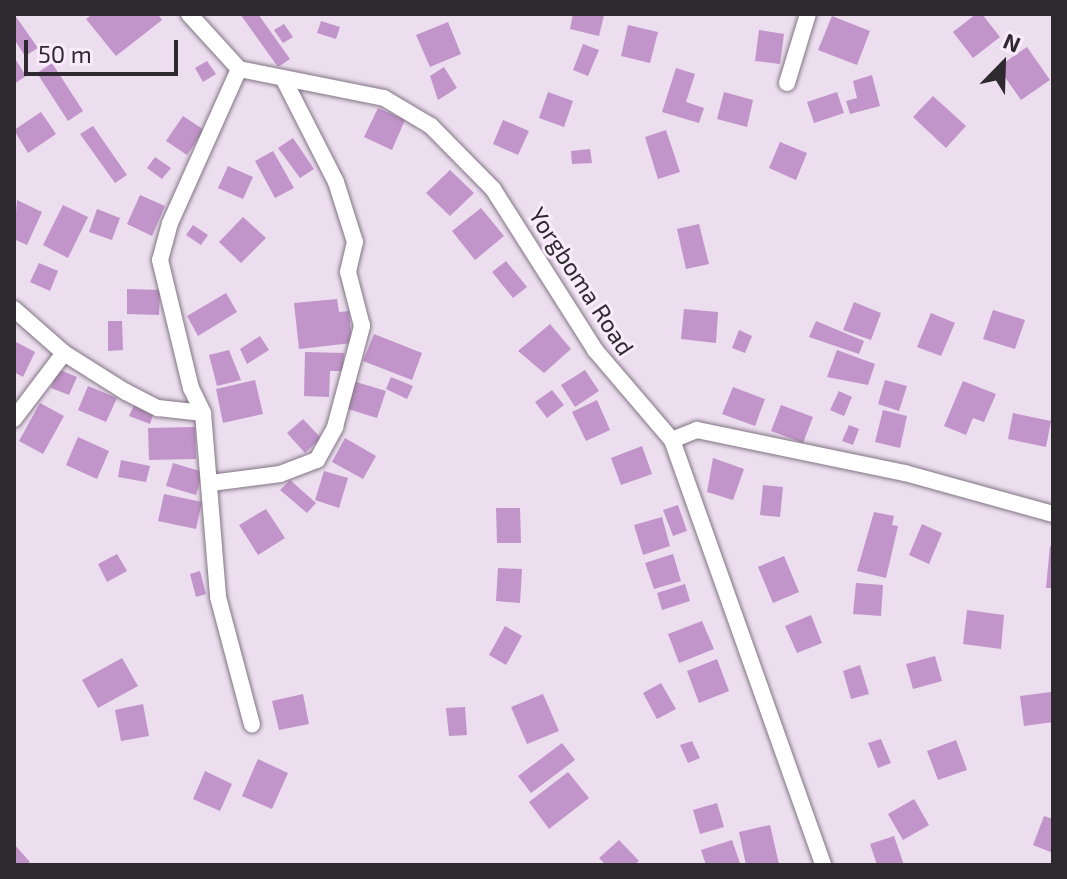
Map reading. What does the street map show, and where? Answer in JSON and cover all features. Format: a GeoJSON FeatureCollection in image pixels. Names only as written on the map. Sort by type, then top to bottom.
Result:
{"type":"FeatureCollection","features":[{"type":"Feature","properties":{"kind":"street"},"geometry":{"type":"LineString","coordinates":[[189,14],[239,69],[170,223],[160,260],[191,388],[203,413],[218,597],[252,725]]}},
{"type":"Feature","properties":{"kind":"street"},"geometry":{"type":"LineString","coordinates":[[787,83],[808,14]]}},
{"type":"Feature","properties":{"kind":"street","name":"Yorgboma Road"},"geometry":{"type":"LineString","coordinates":[[239,69],[384,98],[431,126],[493,189],[595,350],[672,440],[823,865]]}},
{"type":"Feature","properties":{"kind":"street"},"geometry":{"type":"LineString","coordinates":[[211,483],[280,474],[317,460],[335,427],[362,326],[348,272],[355,242],[341,197],[284,80]]}},
{"type":"Feature","properties":{"kind":"street"},"geometry":{"type":"LineString","coordinates":[[14,309],[64,353],[158,408],[203,413]]}},
{"type":"Feature","properties":{"kind":"street"},"geometry":{"type":"LineString","coordinates":[[14,419],[64,353]]}},
{"type":"Feature","properties":{"kind":"street"},"geometry":{"type":"LineString","coordinates":[[672,440],[697,430],[905,473],[1053,514]]}},
{"type":"Feature","properties":{"kind":"building"},"geometry":{"type":"Polygon","coordinates":[[[14,14],[38,48],[25,56],[14,39],[14,14]]]}},
{"type":"Feature","properties":{"kind":"building"},"geometry":{"type":"Polygon","coordinates":[[[93,14],[158,14],[162,20],[116,56],[86,19],[93,14]]]}},
{"type":"Feature","properties":{"kind":"building"},"geometry":{"type":"Polygon","coordinates":[[[240,14],[258,14],[290,59],[278,67],[240,14]]]}},
{"type":"Feature","properties":{"kind":"building"},"geometry":{"type":"Polygon","coordinates":[[[573,14],[604,15],[599,36],[570,29],[573,14]]]}},
{"type":"Feature","properties":{"kind":"building"},"geometry":{"type":"Polygon","coordinates":[[[976,14],[982,14],[1000,37],[973,58],[953,32],[976,14]]]}},
{"type":"Feature","properties":{"kind":"building"},"geometry":{"type":"Polygon","coordinates":[[[832,16],[870,31],[857,65],[818,50],[832,16]]]}},
{"type":"Feature","properties":{"kind":"building"},"geometry":{"type":"Polygon","coordinates":[[[321,21],[340,27],[336,39],[317,33],[321,21]]]}},
{"type":"Feature","properties":{"kind":"building"},"geometry":{"type":"Polygon","coordinates":[[[448,22],[461,54],[430,67],[416,35],[448,22]]]}},
{"type":"Feature","properties":{"kind":"building"},"geometry":{"type":"Polygon","coordinates":[[[284,24],[293,37],[283,43],[274,30],[284,24]]]}},
{"type":"Feature","properties":{"kind":"building"},"geometry":{"type":"Polygon","coordinates":[[[628,25],[658,32],[650,63],[621,56],[628,25]]]}},
{"type":"Feature","properties":{"kind":"building"},"geometry":{"type":"Polygon","coordinates":[[[759,30],[784,34],[780,64],[755,61],[759,30]]]}},
{"type":"Feature","properties":{"kind":"building"},"geometry":{"type":"Polygon","coordinates":[[[583,44],[599,50],[588,76],[573,70],[583,44]]]}},
{"type":"Feature","properties":{"kind":"building"},"geometry":{"type":"Polygon","coordinates":[[[1027,47],[1050,80],[1021,100],[998,67],[1027,47]]]}},
{"type":"Feature","properties":{"kind":"building"},"geometry":{"type":"Polygon","coordinates":[[[14,57],[26,76],[14,84],[14,57]]]}},
{"type":"Feature","properties":{"kind":"building"},"geometry":{"type":"Polygon","coordinates":[[[207,61],[216,74],[203,82],[195,68],[207,61]]]}},
{"type":"Feature","properties":{"kind":"building"},"geometry":{"type":"Polygon","coordinates":[[[52,63],[83,111],[68,121],[37,73],[52,63]]]}},
{"type":"Feature","properties":{"kind":"building"},"geometry":{"type":"Polygon","coordinates":[[[444,67],[457,88],[438,100],[430,76],[444,67]]]}},
{"type":"Feature","properties":{"kind":"building"},"geometry":{"type":"Polygon","coordinates":[[[676,68],[695,74],[686,102],[704,108],[699,123],[662,112],[676,68]]]}},
{"type":"Feature","properties":{"kind":"building"},"geometry":{"type":"Polygon","coordinates":[[[872,75],[880,106],[850,114],[846,101],[857,98],[853,81],[872,75]]]}},
{"type":"Feature","properties":{"kind":"building"},"geometry":{"type":"Polygon","coordinates":[[[548,92],[573,101],[564,127],[539,118],[548,92]]]}},
{"type":"Feature","properties":{"kind":"building"},"geometry":{"type":"Polygon","coordinates":[[[724,92],[753,100],[747,127],[717,119],[724,92]]]}},
{"type":"Feature","properties":{"kind":"building"},"geometry":{"type":"Polygon","coordinates":[[[837,92],[844,113],[814,123],[807,102],[837,92]]]}},
{"type":"Feature","properties":{"kind":"building"},"geometry":{"type":"Polygon","coordinates":[[[933,96],[966,126],[946,148],[913,117],[933,96]]]}},
{"type":"Feature","properties":{"kind":"building"},"geometry":{"type":"Polygon","coordinates":[[[378,108],[405,120],[392,150],[364,137],[378,108]]]}},
{"type":"Feature","properties":{"kind":"building"},"geometry":{"type":"Polygon","coordinates":[[[41,112],[56,134],[28,153],[14,130],[41,112]]]}},
{"type":"Feature","properties":{"kind":"building"},"geometry":{"type":"Polygon","coordinates":[[[183,116],[204,130],[187,155],[166,141],[183,116]]]}},
{"type":"Feature","properties":{"kind":"building"},"geometry":{"type":"Polygon","coordinates":[[[503,120],[529,131],[518,155],[493,144],[503,120]]]}},
{"type":"Feature","properties":{"kind":"building"},"geometry":{"type":"Polygon","coordinates":[[[93,126],[127,175],[115,183],[80,134],[93,126]]]}},
{"type":"Feature","properties":{"kind":"building"},"geometry":{"type":"Polygon","coordinates":[[[666,130],[680,172],[658,179],[645,137],[666,130]]]}},
{"type":"Feature","properties":{"kind":"building"},"geometry":{"type":"Polygon","coordinates":[[[293,138],[314,169],[300,178],[278,148],[293,138]]]}},
{"type":"Feature","properties":{"kind":"building"},"geometry":{"type":"Polygon","coordinates":[[[780,142],[807,153],[796,180],[769,168],[780,142]]]}},
{"type":"Feature","properties":{"kind":"building"},"geometry":{"type":"Polygon","coordinates":[[[590,149],[592,163],[572,164],[571,151],[590,149]]]}},
{"type":"Feature","properties":{"kind":"building"},"geometry":{"type":"Polygon","coordinates":[[[273,151],[294,188],[275,198],[255,161],[273,151]]]}},
{"type":"Feature","properties":{"kind":"building"},"geometry":{"type":"Polygon","coordinates":[[[155,157],[171,168],[162,179],[147,168],[155,157]]]}},
{"type":"Feature","properties":{"kind":"building"},"geometry":{"type":"Polygon","coordinates":[[[228,166],[253,177],[243,199],[218,188],[228,166]]]}},
{"type":"Feature","properties":{"kind":"building"},"geometry":{"type":"Polygon","coordinates":[[[450,170],[474,193],[450,216],[426,193],[450,170]]]}},
{"type":"Feature","properties":{"kind":"building"},"geometry":{"type":"Polygon","coordinates":[[[140,195],[165,206],[152,236],[127,224],[140,195]]]}},
{"type":"Feature","properties":{"kind":"building"},"geometry":{"type":"Polygon","coordinates":[[[17,200],[42,212],[27,245],[14,239],[17,200]]]}},
{"type":"Feature","properties":{"kind":"building"},"geometry":{"type":"Polygon","coordinates":[[[63,205],[88,217],[68,258],[43,245],[63,205]]]}},
{"type":"Feature","properties":{"kind":"building"},"geometry":{"type":"Polygon","coordinates":[[[481,208],[504,236],[475,260],[452,231],[481,208]]]}},
{"type":"Feature","properties":{"kind":"building"},"geometry":{"type":"Polygon","coordinates":[[[97,209],[120,218],[112,240],[89,232],[97,209]]]}},
{"type":"Feature","properties":{"kind":"building"},"geometry":{"type":"Polygon","coordinates":[[[243,217],[266,238],[241,263],[219,242],[243,217]]]}},
{"type":"Feature","properties":{"kind":"building"},"geometry":{"type":"Polygon","coordinates":[[[699,224],[709,264],[686,269],[677,229],[699,224]]]}},
{"type":"Feature","properties":{"kind":"building"},"geometry":{"type":"Polygon","coordinates":[[[193,225],[208,235],[201,245],[186,235],[193,225]]]}},
{"type":"Feature","properties":{"kind":"building"},"geometry":{"type":"Polygon","coordinates":[[[506,261],[527,287],[513,298],[492,272],[506,261]]]}},
{"type":"Feature","properties":{"kind":"building"},"geometry":{"type":"Polygon","coordinates":[[[39,263],[58,271],[50,291],[30,282],[39,263]]]}},
{"type":"Feature","properties":{"kind":"building"},"geometry":{"type":"Polygon","coordinates":[[[127,289],[160,290],[159,315],[127,314],[127,289]]]}},
{"type":"Feature","properties":{"kind":"building"},"geometry":{"type":"Polygon","coordinates":[[[226,293],[237,312],[198,336],[187,316],[226,293]]]}},
{"type":"Feature","properties":{"kind":"building"},"geometry":{"type":"Polygon","coordinates":[[[337,299],[339,312],[349,311],[352,343],[299,349],[294,303],[337,299]]]}},
{"type":"Feature","properties":{"kind":"building"},"geometry":{"type":"Polygon","coordinates":[[[854,302],[881,313],[871,340],[843,330],[854,302]]]}},
{"type":"Feature","properties":{"kind":"building"},"geometry":{"type":"Polygon","coordinates":[[[684,309],[718,312],[716,343],[681,339],[684,309]]]}},
{"type":"Feature","properties":{"kind":"building"},"geometry":{"type":"Polygon","coordinates":[[[993,310],[1025,320],[1015,349],[983,339],[993,310]]]}},
{"type":"Feature","properties":{"kind":"building"},"geometry":{"type":"Polygon","coordinates":[[[931,313],[955,323],[941,356],[917,347],[931,313]]]}},
{"type":"Feature","properties":{"kind":"building"},"geometry":{"type":"Polygon","coordinates":[[[108,321],[122,321],[123,350],[108,351],[108,321]]]}},
{"type":"Feature","properties":{"kind":"building"},"geometry":{"type":"Polygon","coordinates":[[[816,321],[864,341],[859,354],[809,337],[816,321]]]}},
{"type":"Feature","properties":{"kind":"building"},"geometry":{"type":"Polygon","coordinates":[[[550,324],[571,349],[544,373],[518,351],[550,324]]]}},
{"type":"Feature","properties":{"kind":"building"},"geometry":{"type":"Polygon","coordinates":[[[739,330],[752,336],[745,353],[732,348],[739,330]]]}},
{"type":"Feature","properties":{"kind":"building"},"geometry":{"type":"Polygon","coordinates":[[[374,334],[422,353],[412,380],[363,361],[374,334]]]}},
{"type":"Feature","properties":{"kind":"building"},"geometry":{"type":"Polygon","coordinates":[[[260,336],[269,350],[247,364],[240,349],[260,336]]]}},
{"type":"Feature","properties":{"kind":"building"},"geometry":{"type":"Polygon","coordinates":[[[14,341],[35,352],[23,377],[14,372],[14,341]]]}},
{"type":"Feature","properties":{"kind":"building"},"geometry":{"type":"Polygon","coordinates":[[[229,350],[241,380],[217,386],[209,355],[229,350]]]}},
{"type":"Feature","properties":{"kind":"building"},"geometry":{"type":"Polygon","coordinates":[[[837,350],[875,364],[868,385],[827,377],[837,350]]]}},
{"type":"Feature","properties":{"kind":"building"},"geometry":{"type":"Polygon","coordinates":[[[305,352],[344,353],[343,371],[330,371],[329,397],[304,396],[305,352]]]}},
{"type":"Feature","properties":{"kind":"building"},"geometry":{"type":"Polygon","coordinates":[[[58,369],[77,377],[69,395],[51,388],[58,369]]]}},
{"type":"Feature","properties":{"kind":"building"},"geometry":{"type":"Polygon","coordinates":[[[585,370],[599,391],[575,407],[561,385],[585,370]]]}},
{"type":"Feature","properties":{"kind":"building"},"geometry":{"type":"Polygon","coordinates":[[[391,377],[413,386],[407,399],[386,389],[391,377]]]}},
{"type":"Feature","properties":{"kind":"building"},"geometry":{"type":"Polygon","coordinates":[[[255,380],[263,414],[223,423],[216,389],[255,380]]]}},
{"type":"Feature","properties":{"kind":"building"},"geometry":{"type":"Polygon","coordinates":[[[885,380],[907,386],[899,411],[878,404],[885,380]]]}},
{"type":"Feature","properties":{"kind":"building"},"geometry":{"type":"Polygon","coordinates":[[[353,381],[386,391],[377,418],[345,408],[353,381]]]}},
{"type":"Feature","properties":{"kind":"building"},"geometry":{"type":"Polygon","coordinates":[[[963,381],[996,394],[984,422],[973,418],[966,435],[944,426],[963,381]]]}},
{"type":"Feature","properties":{"kind":"building"},"geometry":{"type":"Polygon","coordinates":[[[88,386],[117,398],[106,422],[78,410],[88,386]]]}},
{"type":"Feature","properties":{"kind":"building"},"geometry":{"type":"Polygon","coordinates":[[[733,387],[765,399],[755,426],[722,414],[733,387]]]}},
{"type":"Feature","properties":{"kind":"building"},"geometry":{"type":"Polygon","coordinates":[[[552,390],[564,405],[547,418],[535,402],[552,390]]]}},
{"type":"Feature","properties":{"kind":"building"},"geometry":{"type":"Polygon","coordinates":[[[839,391],[852,397],[844,416],[830,410],[839,391]]]}},
{"type":"Feature","properties":{"kind":"building"},"geometry":{"type":"Polygon","coordinates":[[[597,400],[610,430],[586,441],[572,412],[597,400]]]}},
{"type":"Feature","properties":{"kind":"building"},"geometry":{"type":"Polygon","coordinates":[[[40,403],[64,416],[43,454],[19,441],[40,403]]]}},
{"type":"Feature","properties":{"kind":"building"},"geometry":{"type":"Polygon","coordinates":[[[134,405],[154,412],[150,424],[129,416],[134,405]]]}},
{"type":"Feature","properties":{"kind":"building"},"geometry":{"type":"Polygon","coordinates":[[[781,405],[813,417],[803,443],[771,431],[781,405]]]}},
{"type":"Feature","properties":{"kind":"building"},"geometry":{"type":"Polygon","coordinates":[[[883,410],[907,416],[900,448],[875,442],[883,410]]]}},
{"type":"Feature","properties":{"kind":"building"},"geometry":{"type":"Polygon","coordinates":[[[1013,413],[1051,421],[1046,447],[1008,439],[1013,413]]]}},
{"type":"Feature","properties":{"kind":"building"},"geometry":{"type":"Polygon","coordinates":[[[303,419],[321,438],[305,453],[287,433],[303,419]]]}},
{"type":"Feature","properties":{"kind":"building"},"geometry":{"type":"Polygon","coordinates":[[[849,425],[859,429],[853,445],[842,441],[849,425]]]}},
{"type":"Feature","properties":{"kind":"building"},"geometry":{"type":"Polygon","coordinates":[[[195,427],[196,459],[149,460],[148,428],[195,427]]]}},
{"type":"Feature","properties":{"kind":"building"},"geometry":{"type":"Polygon","coordinates":[[[78,437],[109,451],[97,479],[66,465],[78,437]]]}},
{"type":"Feature","properties":{"kind":"building"},"geometry":{"type":"Polygon","coordinates":[[[345,438],[376,456],[363,479],[332,462],[345,438]]]}},
{"type":"Feature","properties":{"kind":"building"},"geometry":{"type":"Polygon","coordinates":[[[642,446],[652,474],[621,485],[611,458],[642,446]]]}},
{"type":"Feature","properties":{"kind":"building"},"geometry":{"type":"Polygon","coordinates":[[[713,458],[744,469],[733,500],[707,492],[713,458]]]}},
{"type":"Feature","properties":{"kind":"building"},"geometry":{"type":"Polygon","coordinates":[[[121,460],[150,466],[146,482],[118,477],[121,460]]]}},
{"type":"Feature","properties":{"kind":"building"},"geometry":{"type":"Polygon","coordinates":[[[173,463],[203,472],[196,495],[166,486],[173,463]]]}},
{"type":"Feature","properties":{"kind":"building"},"geometry":{"type":"Polygon","coordinates":[[[324,471],[348,478],[339,508],[315,500],[324,471]]]}},
{"type":"Feature","properties":{"kind":"building"},"geometry":{"type":"Polygon","coordinates":[[[290,480],[316,503],[307,513],[280,490],[290,480]]]}},
{"type":"Feature","properties":{"kind":"building"},"geometry":{"type":"Polygon","coordinates":[[[763,485],[783,487],[780,517],[760,515],[763,485]]]}},
{"type":"Feature","properties":{"kind":"building"},"geometry":{"type":"Polygon","coordinates":[[[164,494],[202,502],[196,529],[158,521],[164,494]]]}},
{"type":"Feature","properties":{"kind":"building"},"geometry":{"type":"Polygon","coordinates":[[[678,505],[687,531],[673,536],[663,510],[678,505]]]}},
{"type":"Feature","properties":{"kind":"building"},"geometry":{"type":"Polygon","coordinates":[[[496,508],[520,508],[521,543],[497,543],[496,508]]]}},
{"type":"Feature","properties":{"kind":"building"},"geometry":{"type":"Polygon","coordinates":[[[266,509],[285,538],[258,555],[239,525],[266,509]]]}},
{"type":"Feature","properties":{"kind":"building"},"geometry":{"type":"Polygon","coordinates":[[[874,512],[894,516],[892,525],[898,526],[886,578],[857,571],[874,512]]]}},
{"type":"Feature","properties":{"kind":"building"},"geometry":{"type":"Polygon","coordinates":[[[662,517],[670,546],[643,555],[634,525],[662,517]]]}},
{"type":"Feature","properties":{"kind":"building"},"geometry":{"type":"Polygon","coordinates":[[[922,524],[942,533],[929,564],[909,555],[922,524]]]}},
{"type":"Feature","properties":{"kind":"building"},"geometry":{"type":"Polygon","coordinates":[[[1050,546],[1053,547],[1053,588],[1046,588],[1050,546]]]}},
{"type":"Feature","properties":{"kind":"building"},"geometry":{"type":"Polygon","coordinates":[[[117,554],[127,571],[107,582],[98,564],[117,554]]]}},
{"type":"Feature","properties":{"kind":"building"},"geometry":{"type":"Polygon","coordinates":[[[673,554],[681,581],[654,589],[645,563],[673,554]]]}},
{"type":"Feature","properties":{"kind":"building"},"geometry":{"type":"Polygon","coordinates":[[[784,556],[799,592],[773,603],[758,567],[784,556]]]}},
{"type":"Feature","properties":{"kind":"building"},"geometry":{"type":"Polygon","coordinates":[[[498,568],[522,569],[520,603],[496,601],[498,568]]]}},
{"type":"Feature","properties":{"kind":"building"},"geometry":{"type":"Polygon","coordinates":[[[200,571],[206,594],[196,597],[190,574],[200,571]]]}},
{"type":"Feature","properties":{"kind":"building"},"geometry":{"type":"Polygon","coordinates":[[[856,583],[883,585],[881,616],[853,614],[856,583]]]}},
{"type":"Feature","properties":{"kind":"building"},"geometry":{"type":"Polygon","coordinates":[[[685,584],[690,601],[662,610],[657,593],[685,584]]]}},
{"type":"Feature","properties":{"kind":"building"},"geometry":{"type":"Polygon","coordinates":[[[967,610],[1004,615],[1001,649],[963,644],[967,610]]]}},
{"type":"Feature","properties":{"kind":"building"},"geometry":{"type":"Polygon","coordinates":[[[811,615],[822,643],[797,653],[785,626],[811,615]]]}},
{"type":"Feature","properties":{"kind":"building"},"geometry":{"type":"Polygon","coordinates":[[[702,621],[714,649],[679,663],[668,634],[702,621]]]}},
{"type":"Feature","properties":{"kind":"building"},"geometry":{"type":"Polygon","coordinates":[[[505,626],[522,636],[506,665],[489,655],[505,626]]]}},
{"type":"Feature","properties":{"kind":"building"},"geometry":{"type":"Polygon","coordinates":[[[935,656],[942,681],[913,689],[906,664],[935,656]]]}},
{"type":"Feature","properties":{"kind":"building"},"geometry":{"type":"Polygon","coordinates":[[[122,658],[138,686],[98,708],[82,680],[122,658]]]}},
{"type":"Feature","properties":{"kind":"building"},"geometry":{"type":"Polygon","coordinates":[[[717,659],[729,691],[699,703],[687,671],[717,659]]]}},
{"type":"Feature","properties":{"kind":"building"},"geometry":{"type":"Polygon","coordinates":[[[860,665],[869,694],[851,699],[843,671],[860,665]]]}},
{"type":"Feature","properties":{"kind":"building"},"geometry":{"type":"Polygon","coordinates":[[[661,683],[676,709],[657,719],[643,693],[661,683]]]}},
{"type":"Feature","properties":{"kind":"building"},"geometry":{"type":"Polygon","coordinates":[[[1051,692],[1053,722],[1024,726],[1020,696],[1051,692]]]}},
{"type":"Feature","properties":{"kind":"building"},"geometry":{"type":"Polygon","coordinates":[[[303,694],[309,724],[279,730],[272,701],[303,694]]]}},
{"type":"Feature","properties":{"kind":"building"},"geometry":{"type":"Polygon","coordinates":[[[543,694],[559,731],[527,744],[511,707],[543,694]]]}},
{"type":"Feature","properties":{"kind":"building"},"geometry":{"type":"Polygon","coordinates":[[[143,704],[149,736],[121,741],[115,710],[143,704]]]}},
{"type":"Feature","properties":{"kind":"building"},"geometry":{"type":"Polygon","coordinates":[[[465,707],[467,735],[449,736],[446,708],[465,707]]]}},
{"type":"Feature","properties":{"kind":"building"},"geometry":{"type":"Polygon","coordinates":[[[881,739],[891,763],[878,768],[868,743],[881,739]]]}},
{"type":"Feature","properties":{"kind":"building"},"geometry":{"type":"Polygon","coordinates":[[[956,740],[967,770],[938,780],[927,751],[956,740]]]}},
{"type":"Feature","properties":{"kind":"building"},"geometry":{"type":"Polygon","coordinates":[[[692,741],[700,758],[688,763],[680,745],[692,741]]]}},
{"type":"Feature","properties":{"kind":"building"},"geometry":{"type":"Polygon","coordinates":[[[562,743],[575,760],[531,793],[518,776],[562,743]]]}},
{"type":"Feature","properties":{"kind":"building"},"geometry":{"type":"Polygon","coordinates":[[[258,759],[288,773],[272,809],[242,796],[258,759]]]}},
{"type":"Feature","properties":{"kind":"building"},"geometry":{"type":"Polygon","coordinates":[[[205,771],[232,784],[220,811],[193,799],[205,771]]]}},
{"type":"Feature","properties":{"kind":"building"},"geometry":{"type":"Polygon","coordinates":[[[568,772],[589,798],[549,829],[529,802],[568,772]]]}},
{"type":"Feature","properties":{"kind":"building"},"geometry":{"type":"Polygon","coordinates":[[[914,799],[929,825],[903,840],[888,814],[914,799]]]}},
{"type":"Feature","properties":{"kind":"building"},"geometry":{"type":"Polygon","coordinates":[[[717,803],[724,827],[700,834],[693,810],[717,803]]]}},
{"type":"Feature","properties":{"kind":"building"},"geometry":{"type":"Polygon","coordinates":[[[1044,816],[1053,819],[1053,853],[1033,845],[1044,816]]]}},
{"type":"Feature","properties":{"kind":"building"},"geometry":{"type":"Polygon","coordinates":[[[770,825],[779,864],[746,865],[739,832],[770,825]]]}},
{"type":"Feature","properties":{"kind":"building"},"geometry":{"type":"Polygon","coordinates":[[[894,836],[904,865],[877,865],[870,844],[894,836]]]}},
{"type":"Feature","properties":{"kind":"building"},"geometry":{"type":"Polygon","coordinates":[[[619,840],[639,861],[634,865],[606,865],[599,858],[619,840]]]}},
{"type":"Feature","properties":{"kind":"building"},"geometry":{"type":"Polygon","coordinates":[[[732,840],[740,863],[706,865],[701,850],[732,840]]]}},
{"type":"Feature","properties":{"kind":"building"},"geometry":{"type":"Polygon","coordinates":[[[14,844],[30,862],[26,865],[14,865],[14,844]]]}}]}
